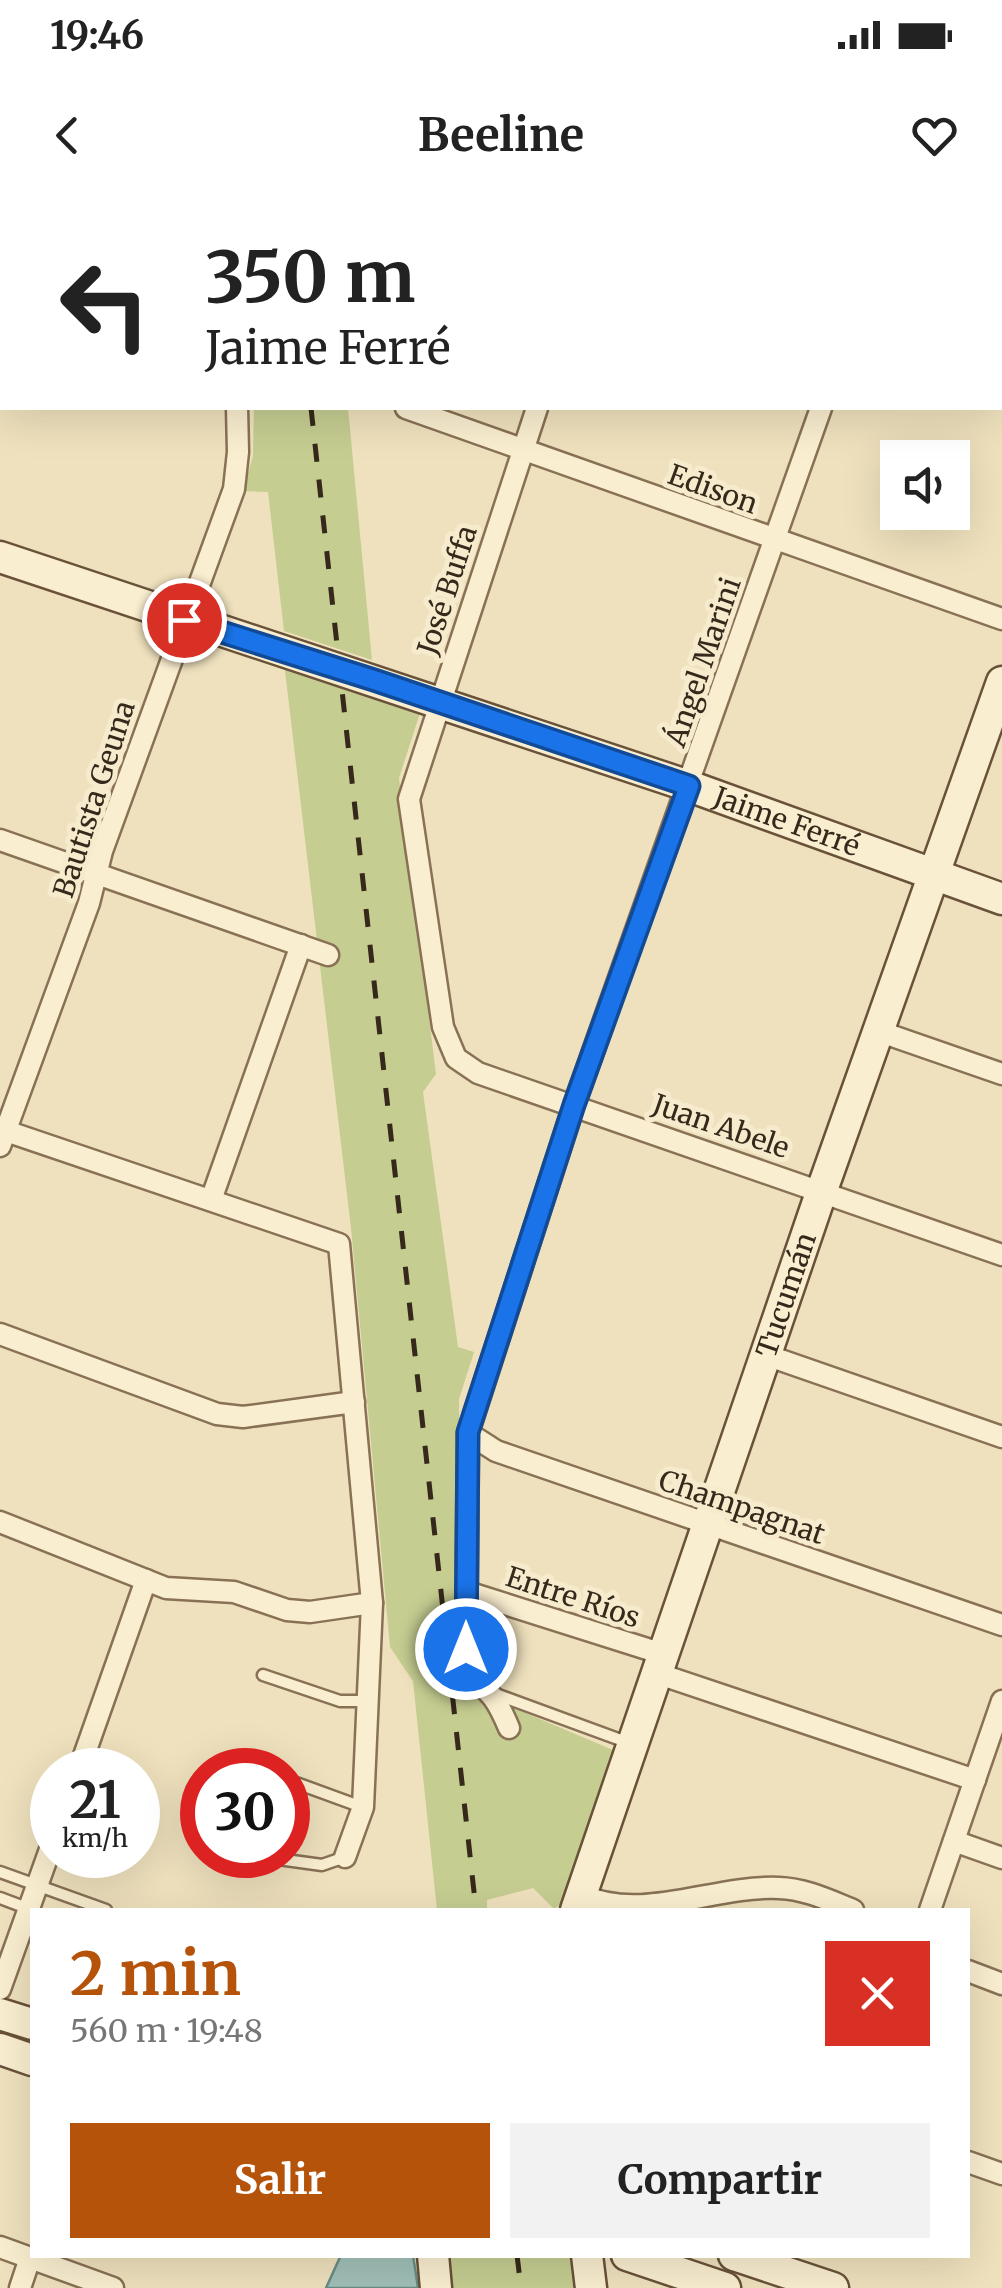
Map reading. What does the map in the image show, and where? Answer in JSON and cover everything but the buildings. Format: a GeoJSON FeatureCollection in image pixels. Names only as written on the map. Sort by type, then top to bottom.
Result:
{"type":"FeatureCollection","features":[{"type":"Feature","properties":{"kind":"street","name":"Bautista Geuna"},"geometry":{"type":"LineString","coordinates":[[2,1136],[234,489],[238,452],[236,410]]}},
{"type":"Feature","properties":{"kind":"street","name":"Edison"},"geometry":{"type":"LineString","coordinates":[[412,410],[1002,619]]}},
{"type":"Feature","properties":{"kind":"street","name":"José Buffa"},"geometry":{"type":"LineString","coordinates":[[442,1027],[409,800],[536,410]]}},
{"type":"Feature","properties":{"kind":"street","name":"Ángel Marini"},"geometry":{"type":"LineString","coordinates":[[509,1728],[498,1701],[484,1685],[466,1678],[468,1432],[574,1105],[820,410]]}},
{"type":"Feature","properties":{"kind":"street","name":"Jaime Ferré"},"geometry":{"type":"LineString","coordinates":[[0,557],[440,701],[1002,899]]}},
{"type":"Feature","properties":{"kind":"street","name":"Tucumán"},"geometry":{"type":"LineString","coordinates":[[579,1903],[630,1744],[1002,682]]}},
{"type":"Feature","properties":{"kind":"street"},"geometry":{"type":"LineString","coordinates":[[0,840],[328,955]]}},
{"type":"Feature","properties":{"kind":"street"},"geometry":{"type":"LineString","coordinates":[[211,1200],[301,945]]}},
{"type":"Feature","properties":{"kind":"street","name":"Juan Abele"},"geometry":{"type":"LineString","coordinates":[[442,1027],[456,1058],[478,1072],[1002,1255]]}},
{"type":"Feature","properties":{"kind":"street"},"geometry":{"type":"LineString","coordinates":[[878,1031],[1002,1074]]}},
{"type":"Feature","properties":{"kind":"street"},"geometry":{"type":"LineString","coordinates":[[2,1136],[339,1244],[372,1604],[363,1807],[345,1856]]}},
{"type":"Feature","properties":{"kind":"street"},"geometry":{"type":"LineString","coordinates":[[0,1334],[218,1414],[243,1417],[354,1402]]}},
{"type":"Feature","properties":{"kind":"street"},"geometry":{"type":"LineString","coordinates":[[766,1355],[1002,1436]]}},
{"type":"Feature","properties":{"kind":"street","name":"Champagnat"},"geometry":{"type":"LineString","coordinates":[[468,1432],[496,1451],[1002,1625]]}},
{"type":"Feature","properties":{"kind":"street"},"geometry":{"type":"LineString","coordinates":[[0,1522],[166,1588],[234,1592],[288,1610],[310,1612],[372,1604]]}},
{"type":"Feature","properties":{"kind":"street"},"geometry":{"type":"LineString","coordinates":[[87,1748],[146,1580]]}},
{"type":"Feature","properties":{"kind":"street","name":"Entre Ríos"},"geometry":{"type":"LineString","coordinates":[[466,1592],[975,1780]]}},
{"type":"Feature","properties":{"kind":"street"},"geometry":{"type":"LineString","coordinates":[[931,1908],[1002,1701]]}},
{"type":"Feature","properties":{"kind":"street"},"geometry":{"type":"LineString","coordinates":[[954,1840],[1002,1858]]}},
{"type":"Feature","properties":{"kind":"street"},"geometry":{"type":"LineString","coordinates":[[32,1908],[41,1878]]}},
{"type":"Feature","properties":{"kind":"street"},"geometry":{"type":"LineString","coordinates":[[579,1903],[632,1907],[744,1889],[780,1888],[810,1892],[847,1908]]}},
{"type":"Feature","properties":{"kind":"street"},"geometry":{"type":"LineString","coordinates":[[0,1989],[30,1913]]}},
{"type":"Feature","properties":{"kind":"street"},"geometry":{"type":"LineString","coordinates":[[970,1972],[1002,1984]]}},
{"type":"Feature","properties":{"kind":"street"},"geometry":{"type":"LineString","coordinates":[[0,2014],[30,2023]]}},
{"type":"Feature","properties":{"kind":"street"},"geometry":{"type":"LineString","coordinates":[[0,2049],[30,2059]]}},
{"type":"Feature","properties":{"kind":"street"},"geometry":{"type":"LineString","coordinates":[[970,2163],[1002,2174]]}},
{"type":"Feature","properties":{"kind":"street"},"geometry":{"type":"LineString","coordinates":[[0,2247],[113,2288]]}},
{"type":"Feature","properties":{"kind":"street"},"geometry":{"type":"LineString","coordinates":[[20,2288],[30,2258]]}},
{"type":"Feature","properties":{"kind":"street"},"geometry":{"type":"LineString","coordinates":[[433,2258],[436,2288]]}},
{"type":"Feature","properties":{"kind":"street"},"geometry":{"type":"LineString","coordinates":[[588,2258],[591,2288]]}},
{"type":"Feature","properties":{"kind":"street"},"geometry":{"type":"LineString","coordinates":[[636,2258],[724,2288]]}},
{"type":"Feature","properties":{"kind":"street"},"geometry":{"type":"LineString","coordinates":[[745,2258],[813,2277]]}},
{"type":"Feature","properties":{"kind":"lane"},"geometry":{"type":"LineString","coordinates":[[263,1675],[340,1702],[368,1701]]}},
{"type":"Feature","properties":{"kind":"lane"},"geometry":{"type":"LineString","coordinates":[[489,1692],[630,1744]]}},
{"type":"Feature","properties":{"kind":"lane"},"geometry":{"type":"LineString","coordinates":[[310,1788],[363,1807]]}},
{"type":"Feature","properties":{"kind":"lane"},"geometry":{"type":"LineString","coordinates":[[310,1863],[322,1865],[345,1856]]}},
{"type":"Feature","properties":{"kind":"lane"},"geometry":{"type":"LineString","coordinates":[[0,1872],[100,1908]]}},
{"type":"Feature","properties":{"kind":"lane"},"geometry":{"type":"LineString","coordinates":[[0,1898],[30,1910]]}},
{"type":"Feature","properties":{"kind":"green space"},"geometry":{"type":"Polygon","coordinates":[[[254,410],[348,410],[372,660],[284,631],[268,492],[243,491],[253,456],[254,410]]]}},
{"type":"Feature","properties":{"kind":"green space"},"geometry":{"type":"Polygon","coordinates":[[[284,662],[423,704],[399,778],[436,1074],[423,1092],[458,1347],[474,1352],[459,1399],[460,1685],[613,1750],[563,1902],[555,1908],[533,1888],[487,1900],[487,1908],[437,1908],[413,1681],[390,1647],[351,1228],[284,662]]]}},
{"type":"Feature","properties":{"kind":"green space"},"geometry":{"type":"Polygon","coordinates":[[[443,2258],[572,2258],[576,2288],[446,2288],[443,2258]]]}},
{"type":"Feature","properties":{"kind":"water"},"geometry":{"type":"Polygon","coordinates":[[[340,2258],[413,2258],[418,2288],[326,2288],[340,2258]]]}},
{"type":"Feature","properties":{"kind":"railway"},"geometry":{"type":"LineString","coordinates":[[311,410],[476,1908]]}},
{"type":"Feature","properties":{"kind":"railway"},"geometry":{"type":"LineString","coordinates":[[517,2258],[521,2288]]}},
{"type":"Feature","properties":{"kind":"route"},"geometry":{"type":"LineString","coordinates":[[184,620],[689,786],[574,1105],[468,1432],[466,1649]]}}]}
